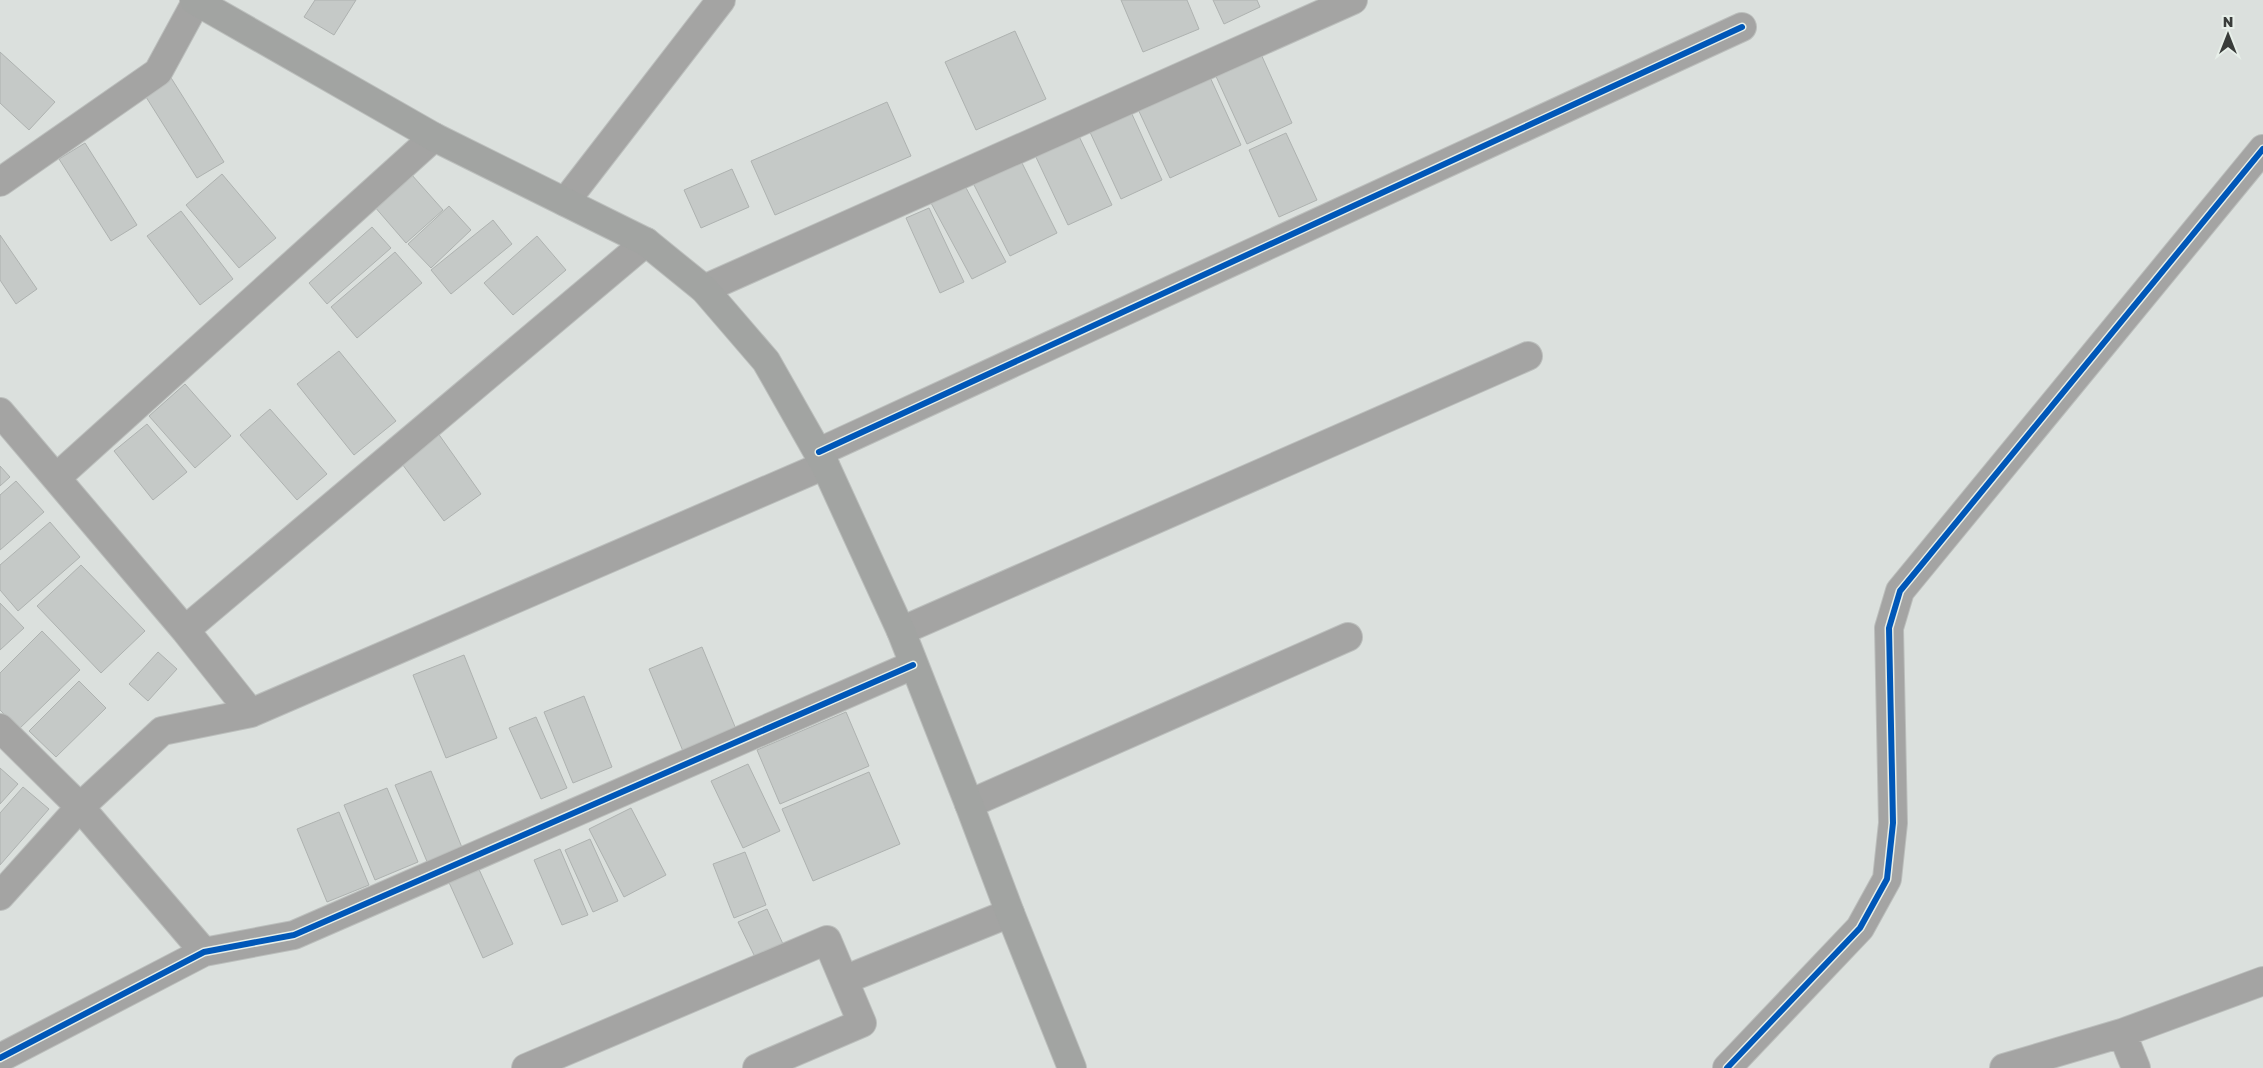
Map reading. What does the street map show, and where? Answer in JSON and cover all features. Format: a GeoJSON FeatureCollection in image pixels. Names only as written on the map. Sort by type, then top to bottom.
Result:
{"type":"FeatureCollection","features":[{"type":"Feature","properties":{"kind":"main road"},"geometry":{"type":"LineString","coordinates":[[195,1],[434,137],[646,242],[704,289],[766,361],[822,459],[901,631],[1072,1068]]}},
{"type":"Feature","properties":{"kind":"street"},"geometry":{"type":"LineString","coordinates":[[565,202],[721,0]]}},
{"type":"Feature","properties":{"kind":"street"},"geometry":{"type":"LineString","coordinates":[[704,289],[1353,0]]}},
{"type":"Feature","properties":{"kind":"street"},"geometry":{"type":"LineString","coordinates":[[0,182],[158,72],[195,1]]}},
{"type":"Feature","properties":{"kind":"street"},"geometry":{"type":"LineString","coordinates":[[0,896],[80,807],[162,731],[251,713],[822,459],[1742,27]]}},
{"type":"Feature","properties":{"kind":"street"},"geometry":{"type":"LineString","coordinates":[[56,478],[434,137]]}},
{"type":"Feature","properties":{"kind":"street"},"geometry":{"type":"LineString","coordinates":[[1727,1068],[1860,928],[1887,879],[1893,823],[1889,628],[1900,591],[2263,149]]}},
{"type":"Feature","properties":{"kind":"street"},"geometry":{"type":"LineString","coordinates":[[185,630],[646,242]]}},
{"type":"Feature","properties":{"kind":"street"},"geometry":{"type":"LineString","coordinates":[[901,631],[1528,356]]}},
{"type":"Feature","properties":{"kind":"street"},"geometry":{"type":"LineString","coordinates":[[0,412],[185,630],[251,713]]}},
{"type":"Feature","properties":{"kind":"street"},"geometry":{"type":"LineString","coordinates":[[969,804],[1348,637]]}},
{"type":"Feature","properties":{"kind":"street"},"geometry":{"type":"LineString","coordinates":[[0,1058],[204,952],[294,935],[913,665]]}},
{"type":"Feature","properties":{"kind":"street"},"geometry":{"type":"LineString","coordinates":[[0,728],[80,807],[204,952]]}},
{"type":"Feature","properties":{"kind":"street"},"geometry":{"type":"LineString","coordinates":[[844,980],[1010,913]]}},
{"type":"Feature","properties":{"kind":"street"},"geometry":{"type":"LineString","coordinates":[[526,1068],[827,940],[862,1023],[756,1068]]}},
{"type":"Feature","properties":{"kind":"street"},"geometry":{"type":"LineString","coordinates":[[2004,1068],[2122,1033],[2263,981]]}},
{"type":"Feature","properties":{"kind":"street"},"geometry":{"type":"LineString","coordinates":[[2122,1033],[2136,1068]]}},
{"type":"Feature","properties":{"kind":"building"},"geometry":{"type":"Polygon","coordinates":[[[315,0],[356,0],[334,35],[304,17],[315,0]]]}},
{"type":"Feature","properties":{"kind":"building"},"geometry":{"type":"Polygon","coordinates":[[[1121,0],[1187,0],[1199,29],[1143,52],[1121,0]]]}},
{"type":"Feature","properties":{"kind":"building"},"geometry":{"type":"Polygon","coordinates":[[[1213,0],[1257,0],[1260,7],[1224,24],[1213,0]]]}},
{"type":"Feature","properties":{"kind":"building"},"geometry":{"type":"Polygon","coordinates":[[[1015,31],[1046,99],[976,130],[945,62],[1015,31]]]}},
{"type":"Feature","properties":{"kind":"building"},"geometry":{"type":"Polygon","coordinates":[[[0,52],[55,102],[29,130],[0,103],[0,52]]]}},
{"type":"Feature","properties":{"kind":"building"},"geometry":{"type":"Polygon","coordinates":[[[1260,52],[1292,123],[1247,144],[1214,72],[1260,52]]]}},
{"type":"Feature","properties":{"kind":"building"},"geometry":{"type":"Polygon","coordinates":[[[168,73],[224,162],[197,178],[141,89],[168,73]]]}},
{"type":"Feature","properties":{"kind":"building"},"geometry":{"type":"Polygon","coordinates":[[[1209,75],[1241,145],[1170,178],[1137,107],[1209,75]]]}},
{"type":"Feature","properties":{"kind":"building"},"geometry":{"type":"Polygon","coordinates":[[[887,102],[911,156],[775,215],[751,161],[887,102]]]}},
{"type":"Feature","properties":{"kind":"building"},"geometry":{"type":"Polygon","coordinates":[[[1131,112],[1162,180],[1121,199],[1089,130],[1131,112]]]}},
{"type":"Feature","properties":{"kind":"building"},"geometry":{"type":"Polygon","coordinates":[[[1077,132],[1112,205],[1068,225],[1034,153],[1077,132]]]}},
{"type":"Feature","properties":{"kind":"building"},"geometry":{"type":"Polygon","coordinates":[[[1286,133],[1317,200],[1279,217],[1249,150],[1286,133]]]}},
{"type":"Feature","properties":{"kind":"building"},"geometry":{"type":"Polygon","coordinates":[[[85,143],[137,225],[111,241],[59,159],[85,143]]]}},
{"type":"Feature","properties":{"kind":"building"},"geometry":{"type":"Polygon","coordinates":[[[1019,157],[1057,233],[1010,256],[972,181],[1019,157]]]}},
{"type":"Feature","properties":{"kind":"building"},"geometry":{"type":"Polygon","coordinates":[[[732,169],[749,207],[701,228],[684,190],[732,169]]]}},
{"type":"Feature","properties":{"kind":"building"},"geometry":{"type":"Polygon","coordinates":[[[222,174],[276,238],[239,268],[186,205],[222,174]]]}},
{"type":"Feature","properties":{"kind":"building"},"geometry":{"type":"Polygon","coordinates":[[[411,174],[443,210],[406,243],[374,206],[411,174]]]}},
{"type":"Feature","properties":{"kind":"building"},"geometry":{"type":"Polygon","coordinates":[[[965,186],[1006,262],[972,279],[931,203],[965,186]]]}},
{"type":"Feature","properties":{"kind":"building"},"geometry":{"type":"Polygon","coordinates":[[[449,206],[471,230],[431,268],[408,244],[449,206]]]}},
{"type":"Feature","properties":{"kind":"building"},"geometry":{"type":"Polygon","coordinates":[[[929,208],[964,282],[940,293],[906,218],[929,208]]]}},
{"type":"Feature","properties":{"kind":"building"},"geometry":{"type":"Polygon","coordinates":[[[181,211],[233,279],[200,305],[147,236],[181,211]]]}},
{"type":"Feature","properties":{"kind":"building"},"geometry":{"type":"Polygon","coordinates":[[[493,220],[512,244],[451,294],[431,270],[493,220]]]}},
{"type":"Feature","properties":{"kind":"building"},"geometry":{"type":"Polygon","coordinates":[[[372,227],[391,248],[327,304],[309,283],[372,227]]]}},
{"type":"Feature","properties":{"kind":"building"},"geometry":{"type":"Polygon","coordinates":[[[0,235],[37,289],[16,304],[0,280],[0,235]]]}},
{"type":"Feature","properties":{"kind":"building"},"geometry":{"type":"Polygon","coordinates":[[[537,236],[566,270],[513,315],[484,283],[537,236]]]}},
{"type":"Feature","properties":{"kind":"building"},"geometry":{"type":"Polygon","coordinates":[[[395,252],[422,283],[357,338],[331,307],[395,252]]]}},
{"type":"Feature","properties":{"kind":"building"},"geometry":{"type":"Polygon","coordinates":[[[339,351],[396,421],[354,455],[297,384],[339,351]]]}},
{"type":"Feature","properties":{"kind":"building"},"geometry":{"type":"Polygon","coordinates":[[[185,384],[231,436],[195,468],[149,416],[185,384]]]}},
{"type":"Feature","properties":{"kind":"building"},"geometry":{"type":"Polygon","coordinates":[[[270,409],[327,474],[297,500],[240,435],[270,409]]]}},
{"type":"Feature","properties":{"kind":"building"},"geometry":{"type":"Polygon","coordinates":[[[147,424],[187,472],[153,500],[114,451],[147,424]]]}},
{"type":"Feature","properties":{"kind":"building"},"geometry":{"type":"Polygon","coordinates":[[[435,429],[481,494],[444,521],[397,457],[435,429]]]}},
{"type":"Feature","properties":{"kind":"building"},"geometry":{"type":"Polygon","coordinates":[[[0,466],[10,477],[0,486],[0,466]]]}},
{"type":"Feature","properties":{"kind":"building"},"geometry":{"type":"Polygon","coordinates":[[[16,481],[44,512],[0,550],[0,495],[16,481]]]}},
{"type":"Feature","properties":{"kind":"building"},"geometry":{"type":"Polygon","coordinates":[[[50,522],[80,557],[18,611],[0,590],[0,565],[50,522]]]}},
{"type":"Feature","properties":{"kind":"building"},"geometry":{"type":"Polygon","coordinates":[[[81,565],[145,631],[101,673],[37,606],[81,565]]]}},
{"type":"Feature","properties":{"kind":"building"},"geometry":{"type":"Polygon","coordinates":[[[0,603],[24,628],[0,650],[0,603]]]}},
{"type":"Feature","properties":{"kind":"building"},"geometry":{"type":"Polygon","coordinates":[[[42,631],[80,670],[19,729],[0,710],[0,673],[42,631]]]}},
{"type":"Feature","properties":{"kind":"building"},"geometry":{"type":"Polygon","coordinates":[[[702,647],[738,734],[685,756],[649,669],[702,647]]]}},
{"type":"Feature","properties":{"kind":"building"},"geometry":{"type":"Polygon","coordinates":[[[158,652],[177,669],[148,701],[129,684],[158,652]]]}},
{"type":"Feature","properties":{"kind":"building"},"geometry":{"type":"Polygon","coordinates":[[[464,655],[497,738],[446,758],[413,675],[464,655]]]}},
{"type":"Feature","properties":{"kind":"building"},"geometry":{"type":"Polygon","coordinates":[[[79,681],[106,708],[56,757],[29,731],[79,681]]]}},
{"type":"Feature","properties":{"kind":"building"},"geometry":{"type":"Polygon","coordinates":[[[584,696],[612,767],[573,783],[544,712],[584,696]]]}},
{"type":"Feature","properties":{"kind":"building"},"geometry":{"type":"Polygon","coordinates":[[[846,712],[869,766],[780,804],[757,750],[846,712]]]}},
{"type":"Feature","properties":{"kind":"building"},"geometry":{"type":"Polygon","coordinates":[[[536,717],[567,788],[541,799],[509,728],[536,717]]]}},
{"type":"Feature","properties":{"kind":"building"},"geometry":{"type":"Polygon","coordinates":[[[748,764],[780,831],[743,848],[711,781],[748,764]]]}},
{"type":"Feature","properties":{"kind":"building"},"geometry":{"type":"Polygon","coordinates":[[[0,768],[18,784],[0,804],[0,768]]]}},
{"type":"Feature","properties":{"kind":"building"},"geometry":{"type":"Polygon","coordinates":[[[431,771],[463,850],[428,864],[395,785],[431,771]]]}},
{"type":"Feature","properties":{"kind":"building"},"geometry":{"type":"Polygon","coordinates":[[[869,772],[900,844],[813,881],[782,809],[869,772]]]}},
{"type":"Feature","properties":{"kind":"building"},"geometry":{"type":"Polygon","coordinates":[[[23,787],[49,809],[0,865],[0,813],[23,787]]]}},
{"type":"Feature","properties":{"kind":"building"},"geometry":{"type":"Polygon","coordinates":[[[387,788],[418,862],[375,880],[344,805],[387,788]]]}},
{"type":"Feature","properties":{"kind":"building"},"geometry":{"type":"Polygon","coordinates":[[[631,808],[666,875],[624,897],[589,829],[631,808]]]}},
{"type":"Feature","properties":{"kind":"building"},"geometry":{"type":"Polygon","coordinates":[[[339,812],[369,885],[327,902],[297,829],[339,812]]]}},
{"type":"Feature","properties":{"kind":"building"},"geometry":{"type":"Polygon","coordinates":[[[590,839],[618,901],[593,912],[565,850],[590,839]]]}},
{"type":"Feature","properties":{"kind":"building"},"geometry":{"type":"Polygon","coordinates":[[[560,849],[588,915],[562,925],[534,860],[560,849]]]}},
{"type":"Feature","properties":{"kind":"building"},"geometry":{"type":"Polygon","coordinates":[[[745,852],[766,905],[734,918],[713,864],[745,852]]]}},
{"type":"Feature","properties":{"kind":"building"},"geometry":{"type":"Polygon","coordinates":[[[477,865],[513,944],[483,958],[447,878],[477,865]]]}},
{"type":"Feature","properties":{"kind":"building"},"geometry":{"type":"Polygon","coordinates":[[[767,909],[783,944],[755,957],[738,922],[767,909]]]}},
{"type":"Feature","properties":{"kind":"cycle path"},"geometry":{"type":"LineString","coordinates":[[819,452],[1742,27]]}},
{"type":"Feature","properties":{"kind":"cycle path"},"geometry":{"type":"LineString","coordinates":[[1727,1068],[1860,928],[1887,879],[1893,823],[1889,628],[1900,591],[2263,149]]}},
{"type":"Feature","properties":{"kind":"cycle path"},"geometry":{"type":"LineString","coordinates":[[0,1058],[204,952],[294,935],[913,665]]}}]}
